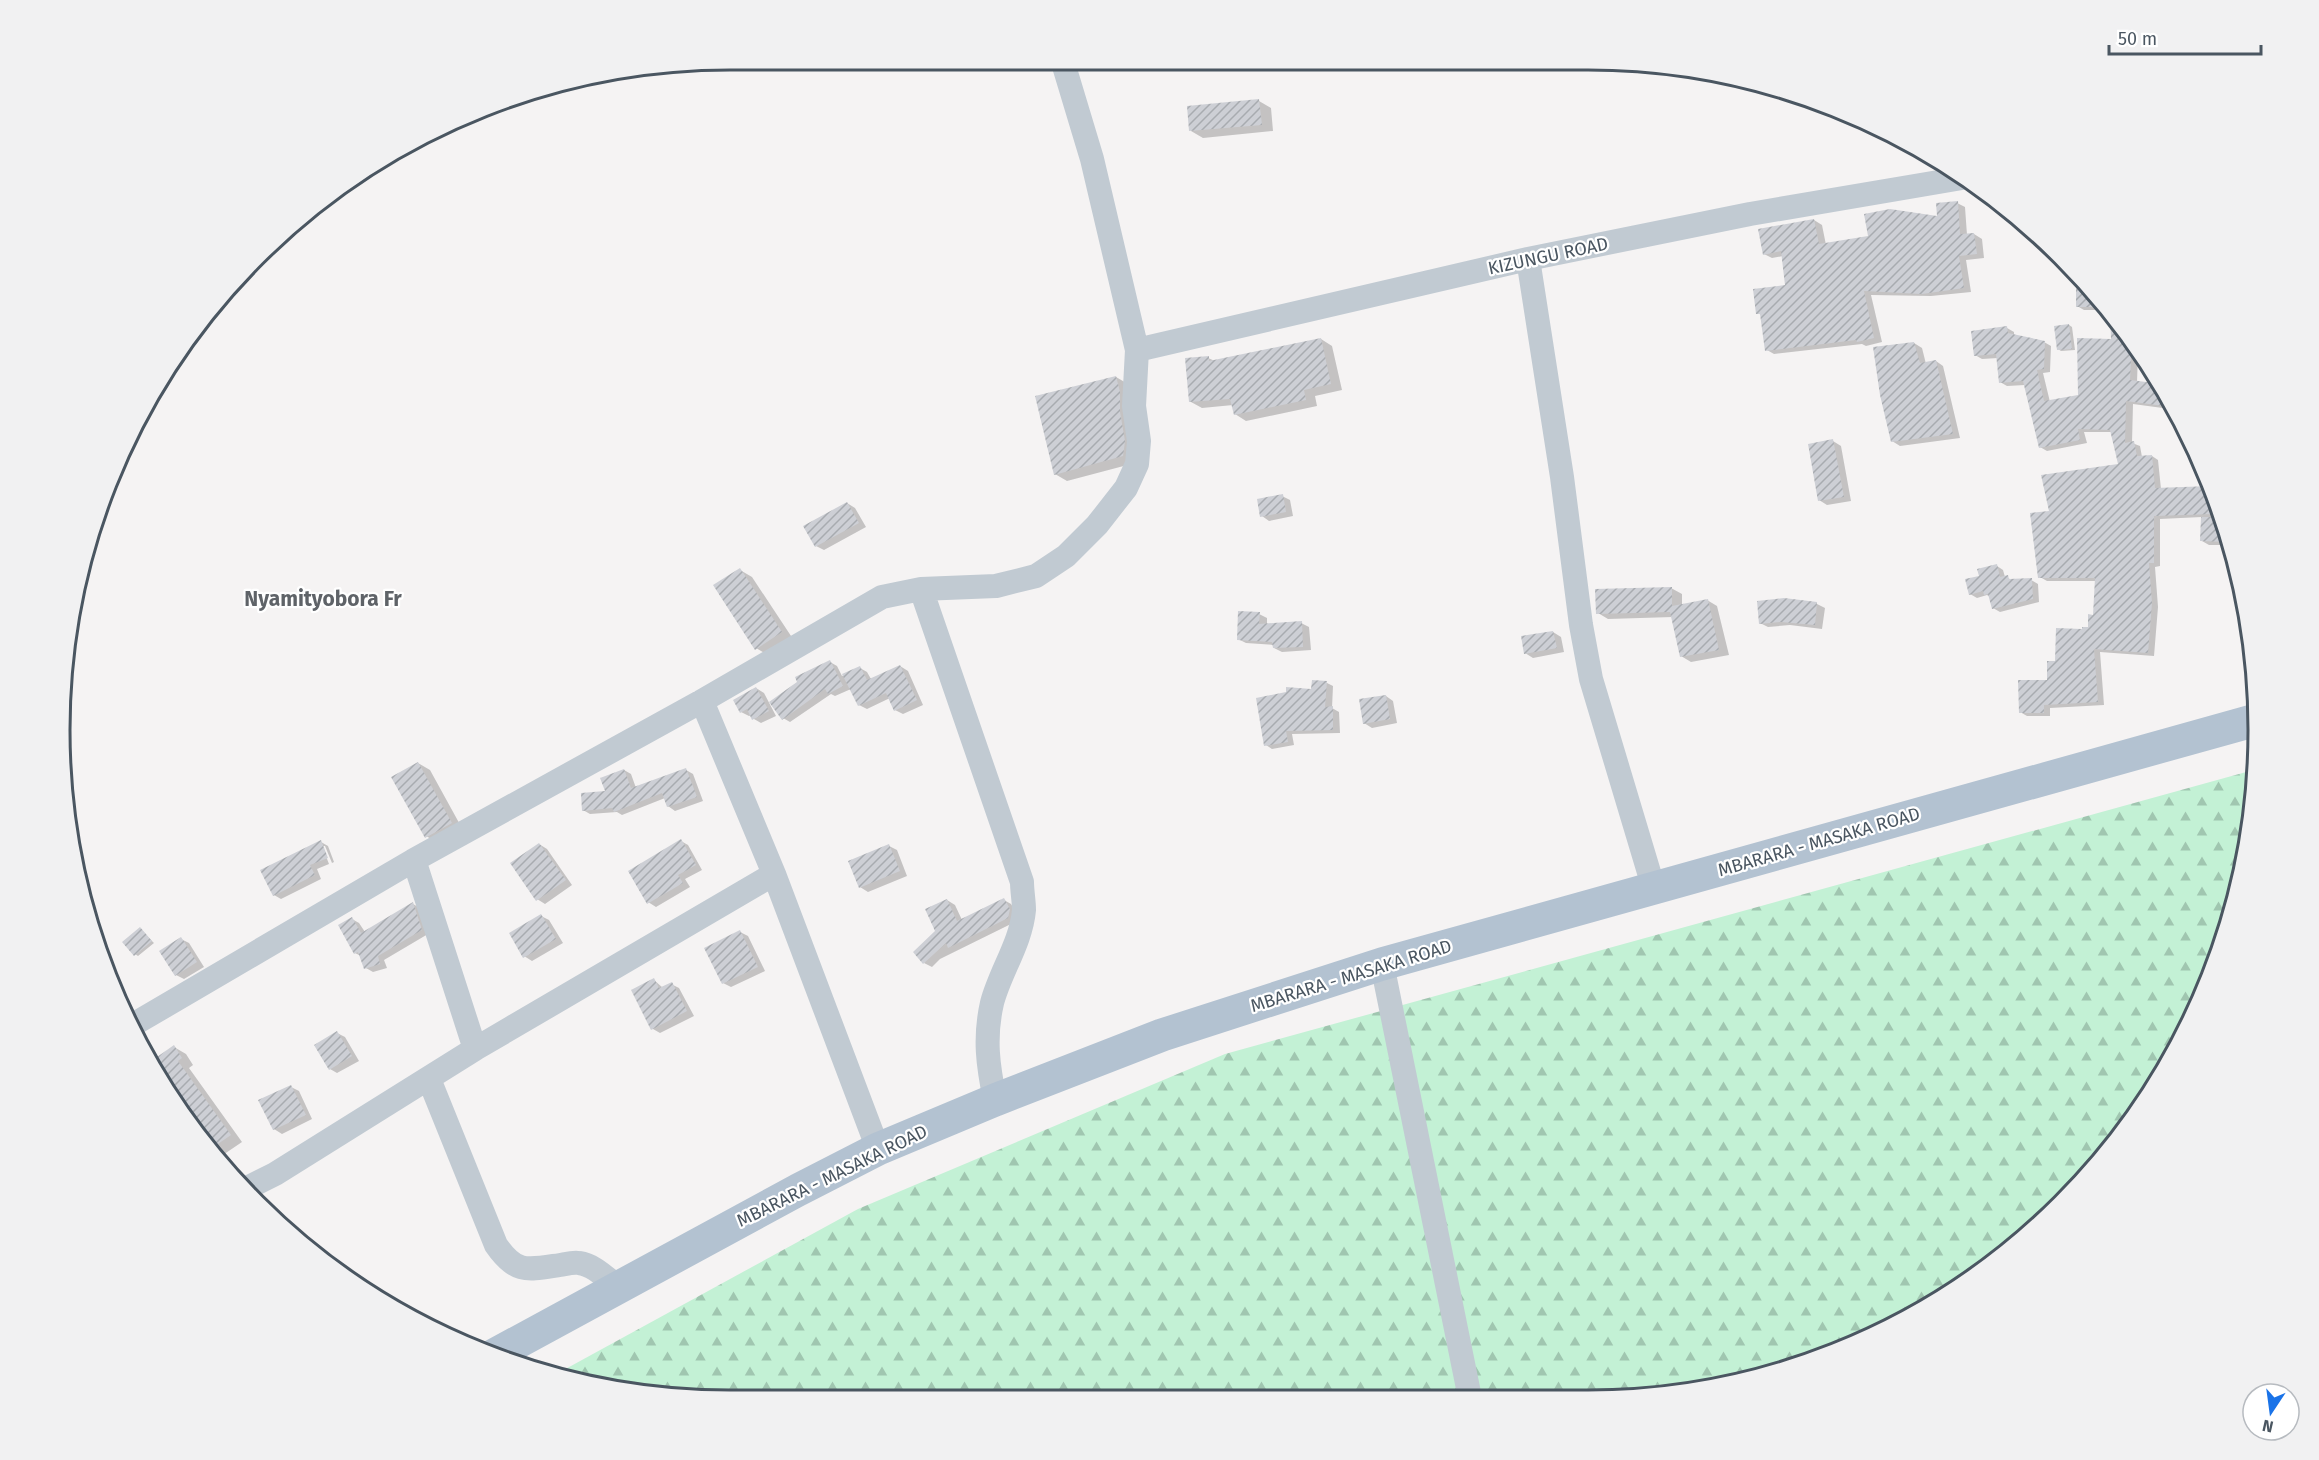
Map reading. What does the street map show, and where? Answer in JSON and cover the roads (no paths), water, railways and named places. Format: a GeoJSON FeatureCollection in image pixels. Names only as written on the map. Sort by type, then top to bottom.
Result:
{"type":"FeatureCollection","features":[{"type":"Feature","properties":{"kind":"main road","name":"MBARARA - MASAKA ROAD"},"geometry":{"type":"LineString","coordinates":[[503,1349],[878,1149],[995,1100],[1162,1035],[1382,964],[2248,722]]}},
{"type":"Feature","properties":{"kind":"street"},"geometry":{"type":"LineString","coordinates":[[139,1021],[414,860],[882,597],[921,589],[996,586],[1036,576],[1066,556],[1097,525],[1126,488],[1137,464],[1138,441],[1134,406],[1137,350],[1092,159],[1065,70]]}},
{"type":"Feature","properties":{"kind":"street","name":"KIZUNGU ROAD"},"geometry":{"type":"LineString","coordinates":[[1137,350],[1528,259],[1750,214],[1952,180]]}},
{"type":"Feature","properties":{"kind":"street"},"geometry":{"type":"LineString","coordinates":[[1528,259],[1562,477],[1581,625],[1591,679],[1654,889]]}},
{"type":"Feature","properties":{"kind":"street"},"geometry":{"type":"LineString","coordinates":[[921,589],[1022,882],[1024,910],[1016,939],[992,1002],[988,1028],[986,1056],[995,1100]]}},
{"type":"Feature","properties":{"kind":"street"},"geometry":{"type":"LineString","coordinates":[[702,700],[774,874],[878,1149]]}},
{"type":"Feature","properties":{"kind":"street"},"geometry":{"type":"LineString","coordinates":[[414,860],[475,1049]]}},
{"type":"Feature","properties":{"kind":"street"},"geometry":{"type":"LineString","coordinates":[[254,1185],[475,1049],[774,874]]}},
{"type":"Feature","properties":{"kind":"street"},"geometry":{"type":"LineString","coordinates":[[1382,964],[1468,1390]]}},
{"type":"Feature","properties":{"kind":"street"},"geometry":{"type":"LineString","coordinates":[[429,1078],[496,1245],[507,1261],[522,1268],[543,1268],[577,1262],[598,1271],[618,1287]]}},
{"type":"Feature","properties":{"kind":"district","name":"Nyamityobora Fr"},"geometry":{"type":"Point","coordinates":[323,599]}}]}
